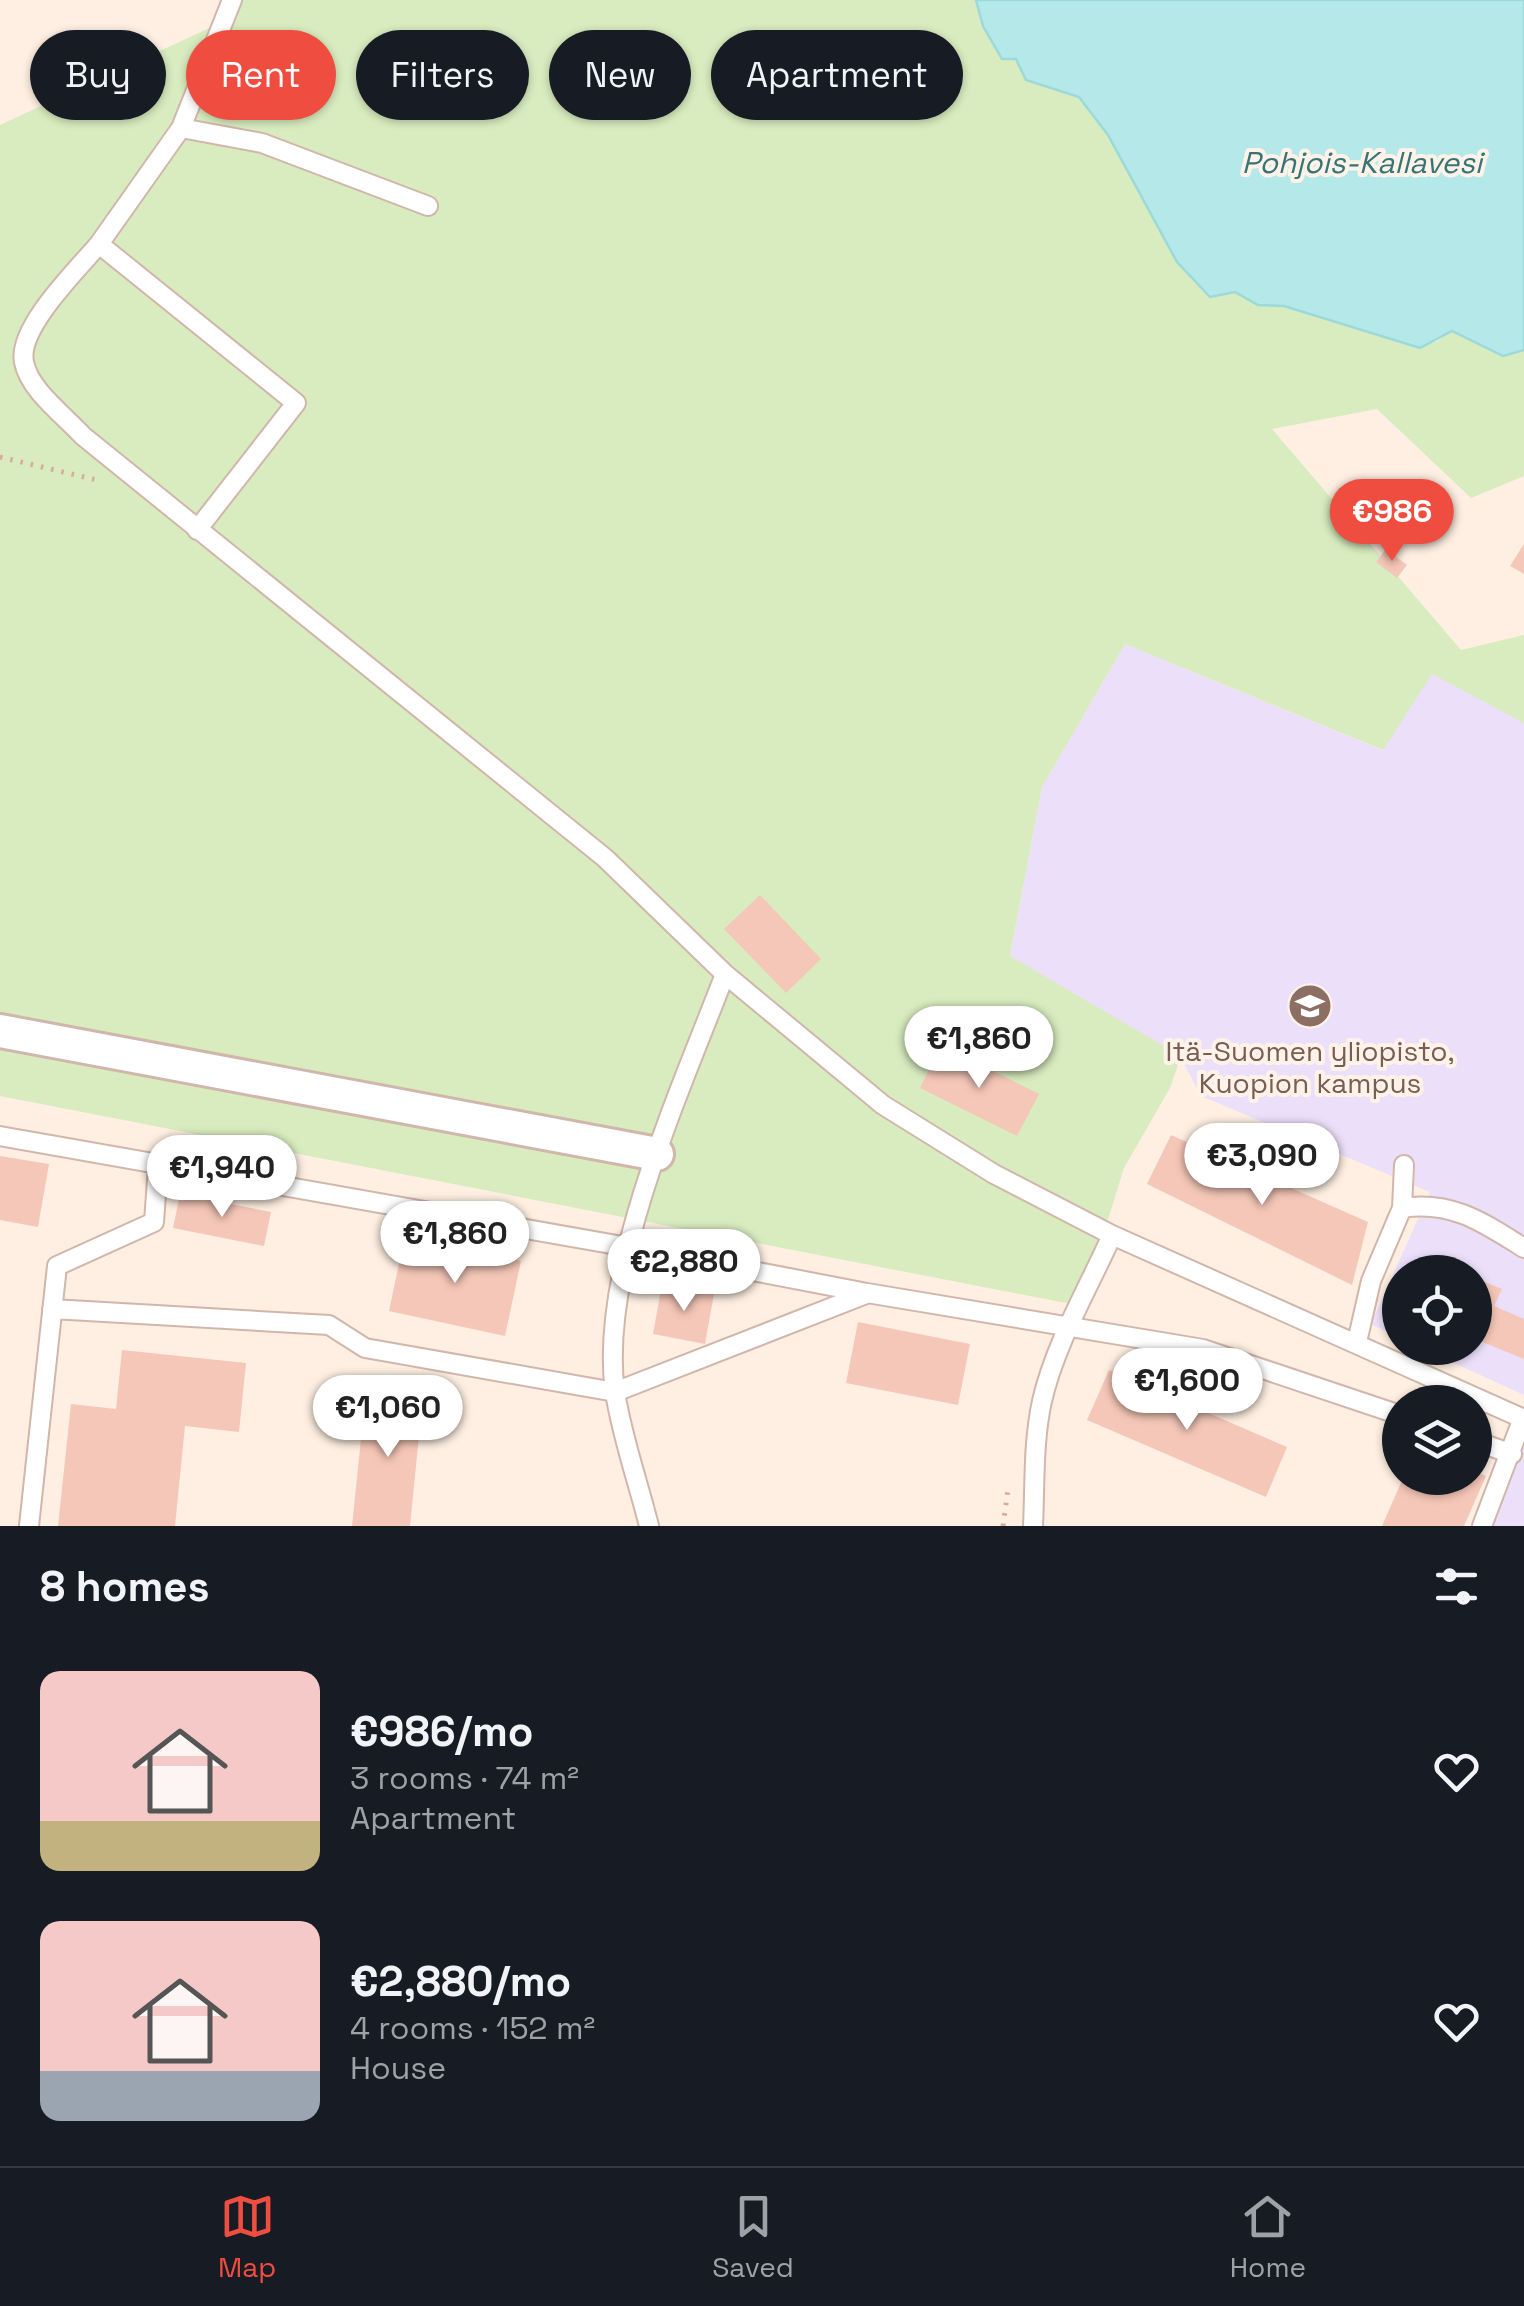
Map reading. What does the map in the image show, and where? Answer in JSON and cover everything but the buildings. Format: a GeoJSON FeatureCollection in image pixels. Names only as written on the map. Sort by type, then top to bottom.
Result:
{"type":"FeatureCollection","features":[{"type":"Feature","properties":{"kind":"street"},"geometry":{"type":"LineString","coordinates":[[0,1031],[658,1154]]}},
{"type":"Feature","properties":{"kind":"lane"},"geometry":{"type":"LineString","coordinates":[[232,0],[181,128],[99,244],[27,336],[23,361],[33,382],[83,436],[605,858],[725,974],[883,1105],[994,1174],[1112,1235],[1524,1418],[1482,1526]]}},
{"type":"Feature","properties":{"kind":"lane"},"geometry":{"type":"LineString","coordinates":[[181,128],[262,143],[428,206]]}},
{"type":"Feature","properties":{"kind":"lane"},"geometry":{"type":"LineString","coordinates":[[99,244],[296,403],[197,530]]}},
{"type":"Feature","properties":{"kind":"lane"},"geometry":{"type":"LineString","coordinates":[[649,1526],[615,1392],[614,1330],[628,1247],[725,974]]}},
{"type":"Feature","properties":{"kind":"lane"},"geometry":{"type":"LineString","coordinates":[[0,1136],[628,1247],[866,1294],[1203,1348],[1382,1408]]}},
{"type":"Feature","properties":{"kind":"lane"},"geometry":{"type":"LineString","coordinates":[[1356,1342],[1371,1281],[1402,1208],[1404,1165]]}},
{"type":"Feature","properties":{"kind":"lane"},"geometry":{"type":"LineString","coordinates":[[29,1526],[56,1266],[154,1222],[158,1166]]}},
{"type":"Feature","properties":{"kind":"lane"},"geometry":{"type":"LineString","coordinates":[[1402,1208],[1425,1204],[1474,1216],[1524,1248]]}},
{"type":"Feature","properties":{"kind":"lane"},"geometry":{"type":"LineString","coordinates":[[1032,1526],[1043,1396],[1112,1235]]}},
{"type":"Feature","properties":{"kind":"lane"},"geometry":{"type":"LineString","coordinates":[[52,1309],[330,1325],[365,1348],[615,1392],[866,1294]]}},
{"type":"Feature","properties":{"kind":"lane"},"geometry":{"type":"LineString","coordinates":[[1492,1447],[1512,1454]]}},
{"type":"Feature","properties":{"kind":"path"},"geometry":{"type":"LineString","coordinates":[[0,457],[152,493]]}},
{"type":"Feature","properties":{"kind":"shaded area","name":"Itä-Suomen yliopisto, Kuopion kampus"},"geometry":{"type":"Polygon","coordinates":[[[1125,644],[1382,750],[1430,666],[1524,721],[1524,1395],[1458,1365],[1492,1365],[1492,1255],[1402,1255],[1430,1192],[1201,1096],[1180,1056],[1010,957],[1042,787],[1125,644]]]}},
{"type":"Feature","properties":{"kind":"shaded area","name":"Itä-Suomen yliopisto, Kuopion kampus"},"geometry":{"type":"Polygon","coordinates":[[[1382,1299],[1382,1329],[1371,1324],[1382,1299]]]}},
{"type":"Feature","properties":{"kind":"shaded area"},"geometry":{"type":"Polygon","coordinates":[[[1524,1417],[1524,1526],[1482,1526],[1524,1417]]]}},
{"type":"Feature","properties":{"kind":"green space"},"geometry":{"type":"Polygon","coordinates":[[[242,0],[976,0],[983,26],[1016,59],[1027,80],[1079,97],[1235,292],[1258,305],[1283,306],[1436,342],[1452,331],[1503,356],[1524,350],[1524,476],[1471,498],[1377,409],[1272,429],[1461,650],[1524,635],[1524,723],[1432,674],[1383,750],[1125,644],[1042,787],[1010,956],[1181,1056],[1170,1088],[1124,1168],[1081,1306],[0,1096],[0,125],[30,111],[30,120],[166,120],[166,48],[186,39],[186,120],[336,120],[336,30],[205,30],[231,18],[242,0]]]}},
{"type":"Feature","properties":{"kind":"water","name":"Pohjois-Kallavesi"},"geometry":{"type":"Polygon","coordinates":[[[976,0],[1524,0],[1524,350],[1503,356],[1452,331],[1420,348],[1284,306],[1258,305],[1235,292],[1210,297],[1177,262],[1108,135],[1079,97],[1026,80],[1016,59],[1002,59],[983,26],[976,0]]]}},
{"type":"Feature","properties":{"kind":"place","name":"Itä-Suomen yliopisto, Kuopion kampus"},"geometry":{"type":"Point","coordinates":[1310,1006]}}]}
